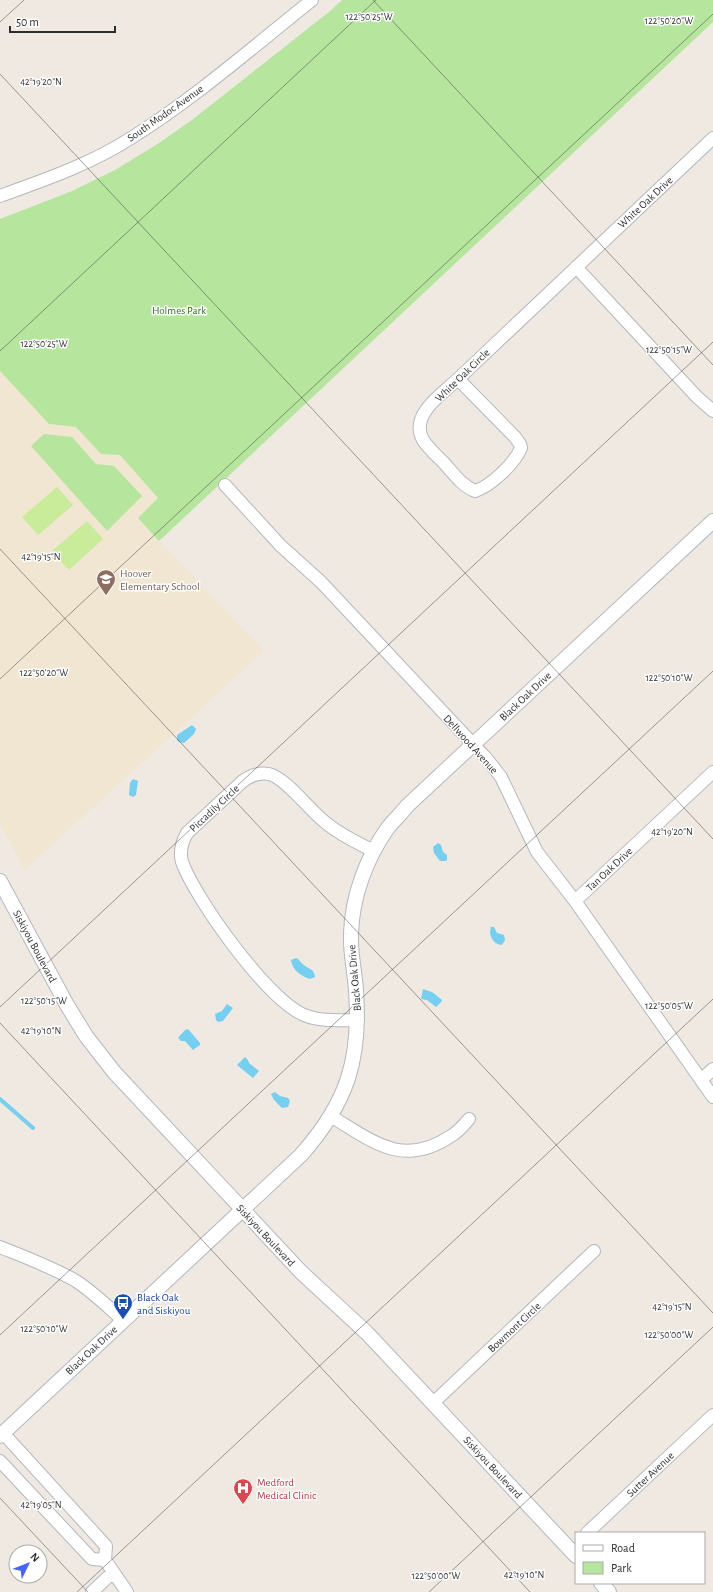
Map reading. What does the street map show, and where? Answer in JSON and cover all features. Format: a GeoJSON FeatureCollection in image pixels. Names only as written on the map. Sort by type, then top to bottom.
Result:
{"type":"FeatureCollection","features":[{"type":"Feature","properties":{"kind":"street","name":"South Modoc Avenue"},"geometry":{"type":"LineString","coordinates":[[0,196],[46,179],[91,159],[130,139],[172,110],[312,0]]}},
{"type":"Feature","properties":{"kind":"street","name":"White Oak Drive"},"geometry":{"type":"LineString","coordinates":[[576,267],[713,138]]}},
{"type":"Feature","properties":{"kind":"street","name":"White Oak Circle"},"geometry":{"type":"LineString","coordinates":[[458,379],[514,437],[520,444],[521,448],[514,461],[488,485],[476,491],[464,484],[423,441],[419,425],[427,409],[458,379],[576,267]]}},
{"type":"Feature","properties":{"kind":"street"},"geometry":{"type":"LineString","coordinates":[[576,267],[698,397],[713,411]]}},
{"type":"Feature","properties":{"kind":"street","name":"Dellwood Avenue"},"geometry":{"type":"LineString","coordinates":[[225,484],[281,546],[321,582],[473,744],[501,777],[537,852],[575,901],[713,1097]]}},
{"type":"Feature","properties":{"kind":"street","name":"Black Oak Drive"},"geometry":{"type":"LineString","coordinates":[[1,1435],[302,1155],[317,1138],[332,1117],[350,1077],[355,1052],[358,1020],[351,934],[353,913],[358,889],[374,851],[388,828],[407,806],[713,521]]}},
{"type":"Feature","properties":{"kind":"street","name":"Tan Oak Drive"},"geometry":{"type":"LineString","coordinates":[[575,901],[713,772]]}},
{"type":"Feature","properties":{"kind":"street","name":"Piccadily Circle"},"geometry":{"type":"LineString","coordinates":[[358,1020],[319,1019],[304,1015],[292,1008],[277,995],[245,961],[207,908],[182,861],[180,851],[187,833],[243,781],[252,776],[268,773],[285,782],[305,804],[326,823],[350,839],[374,851]]}},
{"type":"Feature","properties":{"kind":"street","name":"Siskiyou Boulevard"},"geometry":{"type":"LineString","coordinates":[[0,881],[68,1006],[86,1036],[114,1072],[301,1272],[367,1333],[574,1549]]}},
{"type":"Feature","properties":{"kind":"street"},"geometry":{"type":"LineString","coordinates":[[701,1080],[713,1069]]}},
{"type":"Feature","properties":{"kind":"street"},"geometry":{"type":"LineString","coordinates":[[332,1117],[378,1144],[395,1150],[415,1152],[432,1147],[453,1136],[469,1119]]}},
{"type":"Feature","properties":{"kind":"street"},"geometry":{"type":"LineString","coordinates":[[0,1247],[49,1267],[76,1282],[102,1301],[123,1320]]}},
{"type":"Feature","properties":{"kind":"street","name":"Bowmont Circle"},"geometry":{"type":"LineString","coordinates":[[433,1403],[594,1251]]}},
{"type":"Feature","properties":{"kind":"street","name":"Sutter Avenue"},"geometry":{"type":"LineString","coordinates":[[588,1532],[713,1415]]}},
{"type":"Feature","properties":{"kind":"street"},"geometry":{"type":"LineString","coordinates":[[1,1435],[106,1546],[105,1560],[127,1592]]}},
{"type":"Feature","properties":{"kind":"street"},"geometry":{"type":"LineString","coordinates":[[0,1461],[92,1559],[105,1560]]}},
{"type":"Feature","properties":{"kind":"street"},"geometry":{"type":"LineString","coordinates":[[92,1592],[113,1572]]}},
{"type":"Feature","properties":{"kind":"street"},"geometry":{"type":"LineString","coordinates":[[602,1584],[609,1592]]}},
{"type":"Feature","properties":{"kind":"shaded area","name":"Hoover Elementary School"},"geometry":{"type":"Polygon","coordinates":[[[0,371],[49,424],[76,427],[101,453],[120,455],[158,498],[138,518],[264,651],[25,870],[0,825],[0,371]]]}},
{"type":"Feature","properties":{"kind":"green space","name":"Holmes Park"},"geometry":{"type":"Polygon","coordinates":[[[342,0],[713,0],[713,22],[159,541],[138,518],[158,498],[120,455],[101,454],[76,427],[49,424],[0,371],[0,219],[72,191],[115,170],[156,145],[192,120],[329,12],[342,0]]]}},
{"type":"Feature","properties":{"kind":"green space"},"geometry":{"type":"Polygon","coordinates":[[[44,434],[72,437],[96,464],[114,466],[142,496],[107,531],[31,446],[44,434]]]}},
{"type":"Feature","properties":{"kind":"green space"},"geometry":{"type":"Polygon","coordinates":[[[57,487],[73,505],[38,535],[22,517],[57,487]]]}},
{"type":"Feature","properties":{"kind":"green space"},"geometry":{"type":"Polygon","coordinates":[[[87,521],[103,539],[69,570],[52,551],[87,521]]]}},
{"type":"Feature","properties":{"kind":"water"},"geometry":{"type":"Polygon","coordinates":[[[192,725],[196,729],[194,734],[184,743],[179,742],[177,740],[177,735],[192,725]]]}},
{"type":"Feature","properties":{"kind":"water"},"geometry":{"type":"Polygon","coordinates":[[[133,779],[138,781],[136,795],[133,797],[129,795],[130,783],[133,779]]]}},
{"type":"Feature","properties":{"kind":"water"},"geometry":{"type":"Polygon","coordinates":[[[438,843],[441,845],[443,852],[447,855],[447,860],[445,861],[440,861],[434,853],[433,847],[438,843]]]}},
{"type":"Feature","properties":{"kind":"water"},"geometry":{"type":"Polygon","coordinates":[[[491,927],[494,927],[497,933],[504,935],[505,940],[502,945],[499,945],[492,939],[490,933],[491,927]]]}},
{"type":"Feature","properties":{"kind":"water"},"geometry":{"type":"Polygon","coordinates":[[[296,958],[312,971],[315,977],[310,979],[303,976],[293,967],[291,960],[296,958]]]}},
{"type":"Feature","properties":{"kind":"water"},"geometry":{"type":"Polygon","coordinates":[[[423,989],[432,992],[442,1001],[436,1007],[427,1000],[421,999],[423,989]]]}},
{"type":"Feature","properties":{"kind":"water"},"geometry":{"type":"Polygon","coordinates":[[[227,1004],[233,1008],[223,1021],[218,1022],[215,1014],[222,1011],[227,1004]]]}},
{"type":"Feature","properties":{"kind":"water"},"geometry":{"type":"Polygon","coordinates":[[[188,1029],[200,1043],[200,1045],[193,1050],[185,1041],[181,1041],[178,1038],[185,1030],[188,1029]]]}},
{"type":"Feature","properties":{"kind":"water"},"geometry":{"type":"Polygon","coordinates":[[[245,1057],[249,1063],[259,1071],[253,1078],[237,1065],[245,1057]]]}},
{"type":"Feature","properties":{"kind":"water"},"geometry":{"type":"Polygon","coordinates":[[[275,1092],[280,1096],[288,1098],[290,1101],[288,1107],[282,1108],[274,1100],[271,1094],[275,1092]]]}},
{"type":"Feature","properties":{"kind":"waterway"},"geometry":{"type":"LineString","coordinates":[[0,1099],[33,1128]]}},
{"type":"Feature","properties":{"kind":"place","name":"Hoover Elementary School"},"geometry":{"type":"Point","coordinates":[106,596]}},
{"type":"Feature","properties":{"kind":"place","name":"Black Oak and Siskiyou"},"geometry":{"type":"Point","coordinates":[123,1320]}},
{"type":"Feature","properties":{"kind":"place","name":"Medford Medical Clinic"},"geometry":{"type":"Point","coordinates":[243,1505]}}]}
